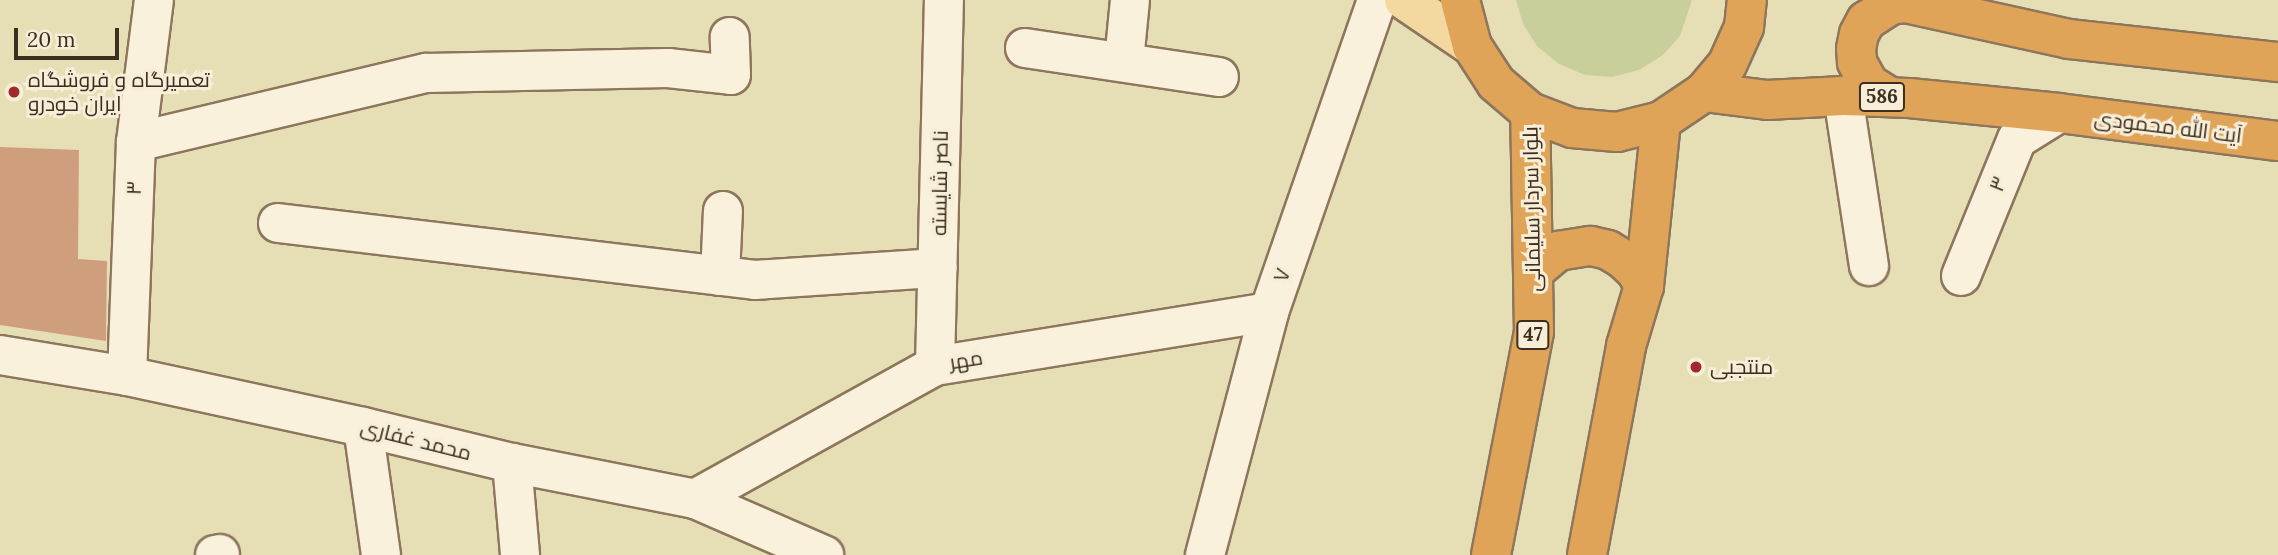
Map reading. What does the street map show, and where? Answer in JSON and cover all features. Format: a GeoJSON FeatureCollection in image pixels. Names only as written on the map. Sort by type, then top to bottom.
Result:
{"type":"FeatureCollection","features":[{"type":"Feature","properties":{"kind":"highway"},"geometry":{"type":"LineString","coordinates":[[1460,0],[1472,46],[1496,83],[1530,111],[1572,128],[1617,132],[1661,121],[1704,92],[1727,65],[1744,27],[1747,0]]}},
{"type":"Feature","properties":{"kind":"highway"},"geometry":{"type":"LineString","coordinates":[[1890,97],[1869,84],[1857,62],[1856,49],[1858,34],[1871,16],[1899,1],[2069,38],[2278,62]]}},
{"type":"Feature","properties":{"kind":"highway","name":"586"},"geometry":{"type":"LineString","coordinates":[[1704,92],[1767,100],[1843,96],[1890,97],[2059,113]]}},
{"type":"Feature","properties":{"kind":"highway","name":"بلوار سردار سلیمانی"},"geometry":{"type":"LineString","coordinates":[[1491,555],[1534,332],[1530,111]]}},
{"type":"Feature","properties":{"kind":"highway","name":"آیت الله محمودی"},"geometry":{"type":"LineString","coordinates":[[2059,113],[2278,141]]}},
{"type":"Feature","properties":{"kind":"highway"},"geometry":{"type":"LineString","coordinates":[[1587,555],[1626,346],[1644,286],[1661,121]]}},
{"type":"Feature","properties":{"kind":"highway"},"geometry":{"type":"LineString","coordinates":[[1532,272],[1558,251],[1591,246],[1608,250],[1623,259],[1636,271],[1644,286]]}},
{"type":"Feature","properties":{"kind":"main road"},"geometry":{"type":"LineString","coordinates":[[1404,0],[1472,46]]}},
{"type":"Feature","properties":{"kind":"street","name":"۳"},"geometry":{"type":"LineString","coordinates":[[127,376],[136,142],[154,0]]}},
{"type":"Feature","properties":{"kind":"street","name":"ناصر شایسته"},"geometry":{"type":"LineString","coordinates":[[935,366],[944,0]]}},
{"type":"Feature","properties":{"kind":"street"},"geometry":{"type":"LineString","coordinates":[[1124,61],[1129,0]]}},
{"type":"Feature","properties":{"kind":"street","name":"۷"},"geometry":{"type":"LineString","coordinates":[[1206,555],[1269,312],[1377,0]]}},
{"type":"Feature","properties":{"kind":"street"},"geometry":{"type":"LineString","coordinates":[[136,142],[426,73],[668,68],[732,75],[730,37]]}},
{"type":"Feature","properties":{"kind":"street"},"geometry":{"type":"LineString","coordinates":[[1025,48],[1219,77]]}},
{"type":"Feature","properties":{"kind":"street"},"geometry":{"type":"LineString","coordinates":[[1843,96],[1869,266]]}},
{"type":"Feature","properties":{"kind":"street","name":"۳"},"geometry":{"type":"LineString","coordinates":[[1961,276],[2017,139],[2059,113]]}},
{"type":"Feature","properties":{"kind":"street"},"geometry":{"type":"LineString","coordinates":[[720,276],[723,211]]}},
{"type":"Feature","properties":{"kind":"street"},"geometry":{"type":"LineString","coordinates":[[278,223],[754,280],[939,268]]}},
{"type":"Feature","properties":{"kind":"street","name":"مهر"},"geometry":{"type":"LineString","coordinates":[[695,499],[935,366],[1269,312]]}},
{"type":"Feature","properties":{"kind":"street","name":"محمد غفاری"},"geometry":{"type":"LineString","coordinates":[[0,355],[127,376],[363,427],[512,463],[695,499],[824,555]]}},
{"type":"Feature","properties":{"kind":"street"},"geometry":{"type":"LineString","coordinates":[[363,427],[381,555]]}},
{"type":"Feature","properties":{"kind":"street"},"geometry":{"type":"LineString","coordinates":[[512,463],[520,555]]}},
{"type":"Feature","properties":{"kind":"shaded area"},"geometry":{"type":"Polygon","coordinates":[[[0,0],[2278,0],[2278,555],[0,555],[0,0]]]}},
{"type":"Feature","properties":{"kind":"green space"},"geometry":{"type":"Polygon","coordinates":[[[1516,0],[1692,0],[1680,36],[1663,55],[1639,70],[1612,77],[1585,75],[1559,64],[1537,46],[1523,24],[1516,0]]]}},
{"type":"Feature","properties":{"kind":"building"},"geometry":{"type":"Polygon","coordinates":[[[0,147],[79,150],[78,259],[107,261],[106,341],[0,325],[0,147]]]}},
{"type":"Feature","properties":{"kind":"place","name":"تعمیرگاه و فروشگاه ایران خودرو"},"geometry":{"type":"Point","coordinates":[14,92]}},
{"type":"Feature","properties":{"kind":"place","name":"منتجبی"},"geometry":{"type":"Point","coordinates":[1696,367]}}]}
